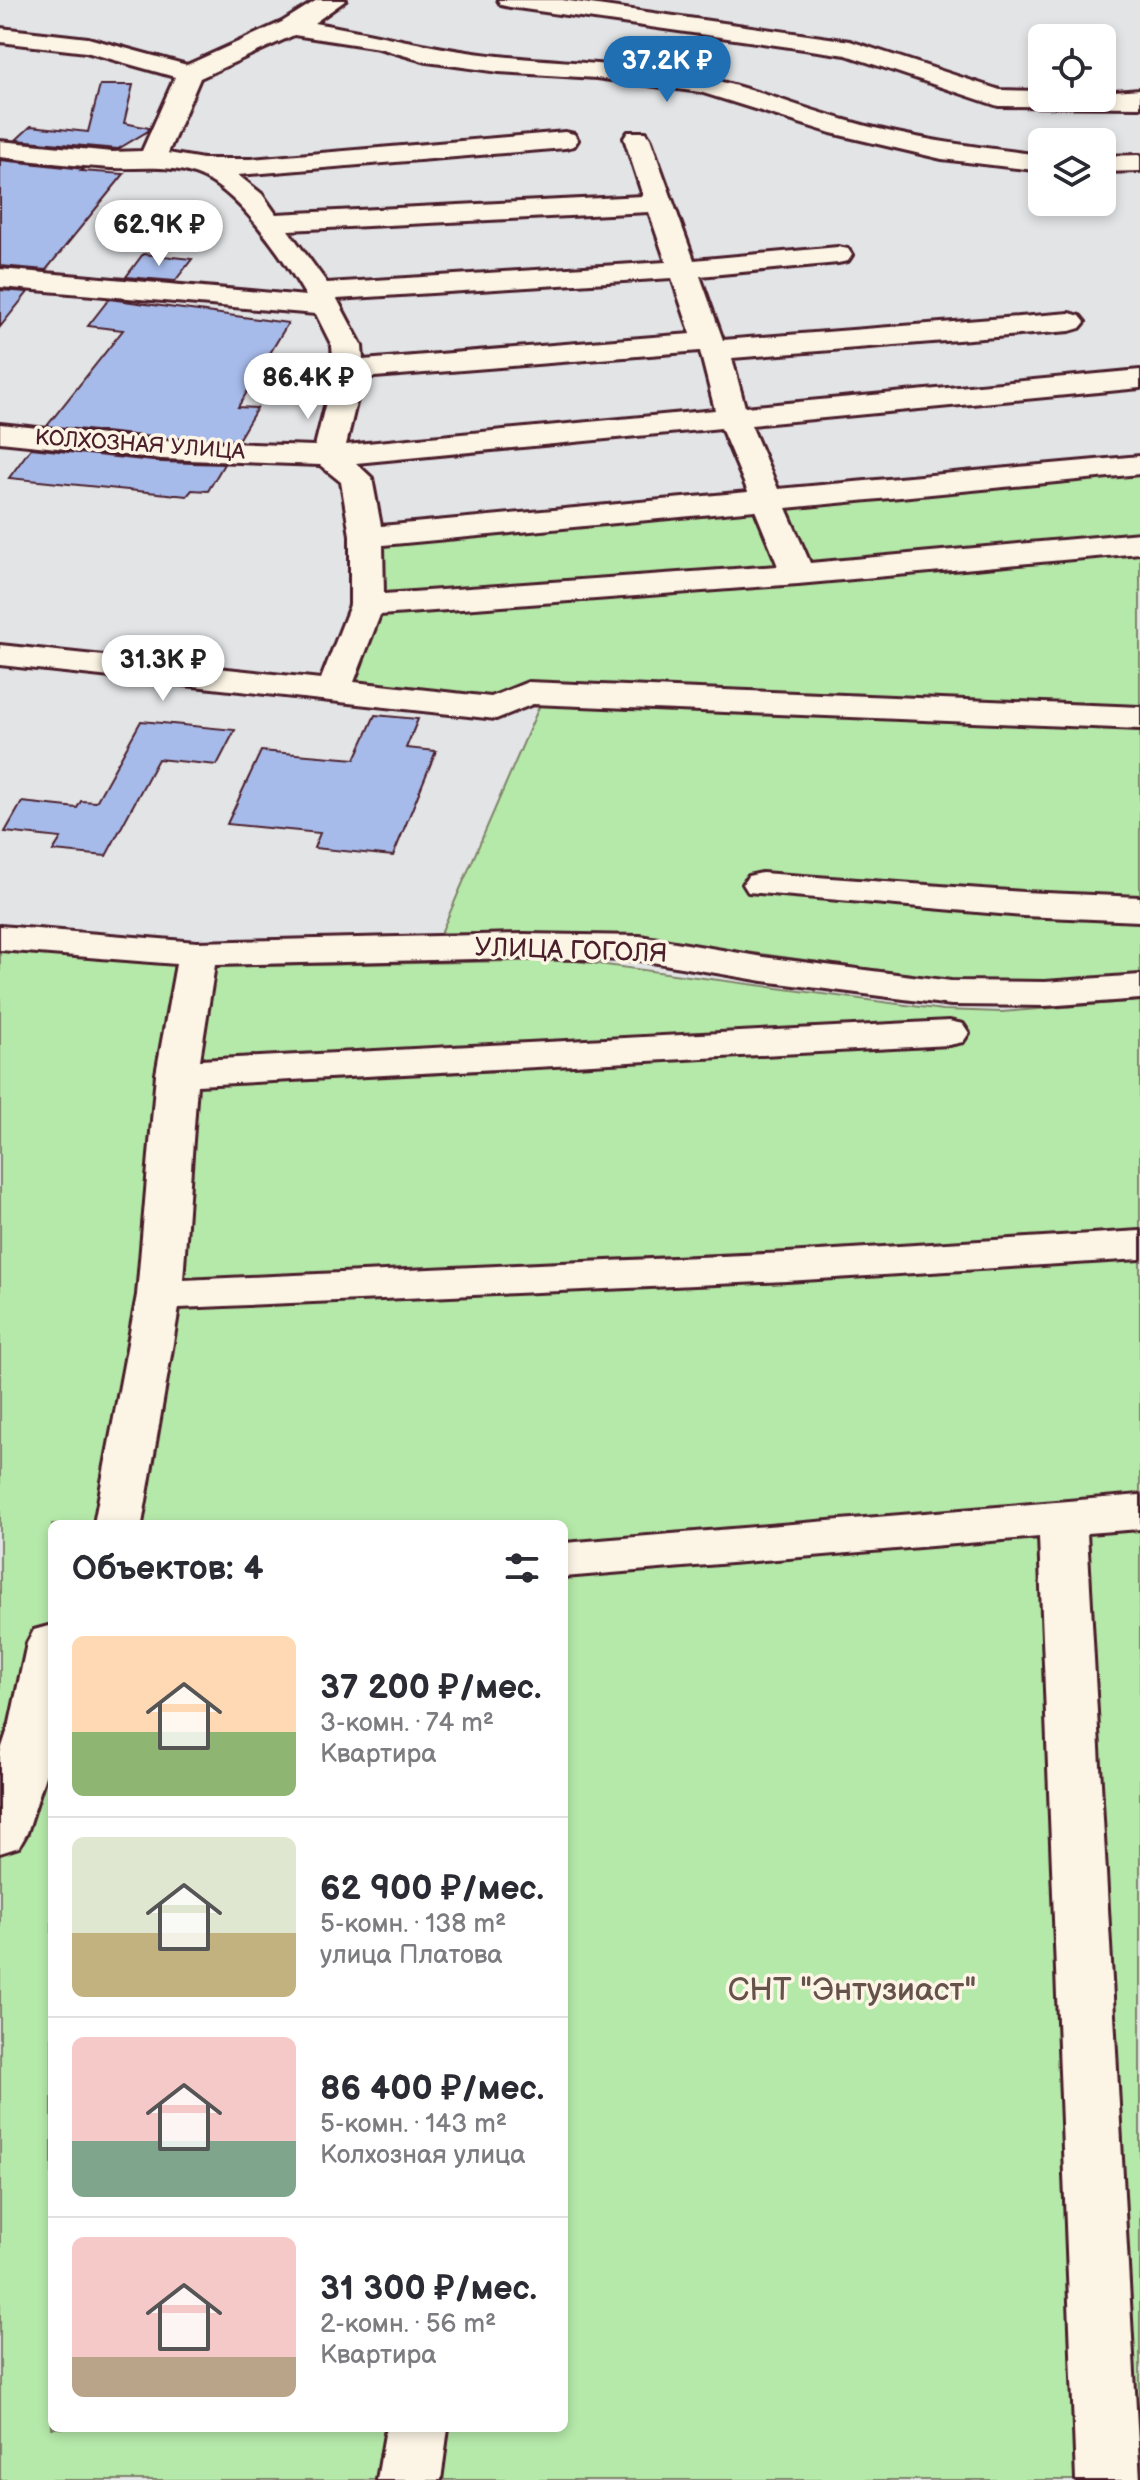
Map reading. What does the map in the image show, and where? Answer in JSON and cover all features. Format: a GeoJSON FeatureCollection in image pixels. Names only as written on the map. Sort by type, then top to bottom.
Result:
{"type":"FeatureCollection","features":[{"type":"Feature","properties":{"kind":"street"},"geometry":{"type":"LineString","coordinates":[[0,35],[88,45],[189,73],[291,27],[334,0]]}},
{"type":"Feature","properties":{"kind":"street"},"geometry":{"type":"LineString","coordinates":[[510,0],[850,48],[998,98],[1139,100]]}},
{"type":"Feature","properties":{"kind":"street"},"geometry":{"type":"LineString","coordinates":[[291,27],[381,41],[441,56],[611,72],[703,85],[840,127],[942,151],[1028,161]]}},
{"type":"Feature","properties":{"kind":"street"},"geometry":{"type":"LineString","coordinates":[[152,159],[189,73]]}},
{"type":"Feature","properties":{"kind":"street"},"geometry":{"type":"LineString","coordinates":[[637,138],[712,345],[733,419],[798,574]]}},
{"type":"Feature","properties":{"kind":"street"},"geometry":{"type":"LineString","coordinates":[[0,149],[112,160],[152,159],[203,167],[251,167],[565,140]]}},
{"type":"Feature","properties":{"kind":"street"},"geometry":{"type":"LineString","coordinates":[[1116,164],[1140,163]]}},
{"type":"Feature","properties":{"kind":"street"},"geometry":{"type":"LineString","coordinates":[[203,167],[231,182],[252,200],[323,299],[347,346],[349,370],[328,456],[356,478],[366,535],[367,605],[333,692]]}},
{"type":"Feature","properties":{"kind":"street"},"geometry":{"type":"LineString","coordinates":[[267,223],[660,203]]}},
{"type":"Feature","properties":{"kind":"street"},"geometry":{"type":"LineString","coordinates":[[0,278],[323,299],[838,255]]}},
{"type":"Feature","properties":{"kind":"street"},"geometry":{"type":"LineString","coordinates":[[349,370],[1070,322]]}},
{"type":"Feature","properties":{"kind":"street","name":"КОЛХОЗНАЯ УЛИЦА"},"geometry":{"type":"LineString","coordinates":[[0,433],[162,450],[328,456],[733,419],[1058,384],[1140,379]]}},
{"type":"Feature","properties":{"kind":"street"},"geometry":{"type":"LineString","coordinates":[[376,536],[1140,465]]}},
{"type":"Feature","properties":{"kind":"street"},"geometry":{"type":"LineString","coordinates":[[367,605],[432,603],[798,574],[1140,543]]}},
{"type":"Feature","properties":{"kind":"street"},"geometry":{"type":"LineString","coordinates":[[0,655],[496,708],[528,693],[1140,718]]}},
{"type":"Feature","properties":{"kind":"street"},"geometry":{"type":"LineString","coordinates":[[762,884],[1023,904],[1140,909]]}},
{"type":"Feature","properties":{"kind":"street","name":"УЛИЦА ГОГОЛЯ"},"geometry":{"type":"LineString","coordinates":[[0,938],[197,954],[524,946],[640,948],[763,969],[951,993],[1045,994],[1140,987]]}},
{"type":"Feature","properties":{"kind":"street"},"geometry":{"type":"LineString","coordinates":[[119,1520],[159,1295],[177,1074],[197,954]]}},
{"type":"Feature","properties":{"kind":"street"},"geometry":{"type":"LineString","coordinates":[[177,1074],[949,1033]]}},
{"type":"Feature","properties":{"kind":"street"},"geometry":{"type":"LineString","coordinates":[[159,1295],[787,1267],[1140,1245]]}},
{"type":"Feature","properties":{"kind":"street"},"geometry":{"type":"LineString","coordinates":[[568,1560],[1140,1512]]}},
{"type":"Feature","properties":{"kind":"street"},"geometry":{"type":"LineString","coordinates":[[1060,1518],[1065,1549],[1108,2480]]}},
{"type":"Feature","properties":{"kind":"street"},"geometry":{"type":"LineString","coordinates":[[0,1833],[36,1723],[48,1663]]}},
{"type":"Feature","properties":{"kind":"street"},"geometry":{"type":"LineString","coordinates":[[409,2480],[416,2432]]}},
{"type":"Feature","properties":{"kind":"green space"},"geometry":{"type":"Polygon","coordinates":[[[1140,465],[1140,974],[1043,983],[953,980],[634,937],[441,933],[539,707],[351,686],[376,536],[1140,465]]]}},
{"type":"Feature","properties":{"kind":"green space","name":"СНТ \"Энтузиаст\""},"geometry":{"type":"Polygon","coordinates":[[[0,948],[205,967],[568,960],[943,1010],[1002,1012],[1140,1001],[1140,2480],[0,2480],[0,948]]]}},
{"type":"Feature","properties":{"kind":"building"},"geometry":{"type":"Polygon","coordinates":[[[100,85],[133,85],[124,123],[149,128],[148,131],[118,149],[16,140],[31,126],[88,132],[100,85]]]}},
{"type":"Feature","properties":{"kind":"building"},"geometry":{"type":"Polygon","coordinates":[[[0,160],[124,174],[46,270],[0,266],[0,160]]]}},
{"type":"Feature","properties":{"kind":"building"},"geometry":{"type":"Polygon","coordinates":[[[143,254],[192,259],[175,281],[126,277],[143,254]]]}},
{"type":"Feature","properties":{"kind":"building"},"geometry":{"type":"Polygon","coordinates":[[[0,290],[28,292],[0,327],[0,290]]]}},
{"type":"Feature","properties":{"kind":"building"},"geometry":{"type":"Polygon","coordinates":[[[109,299],[288,323],[238,407],[257,408],[238,440],[162,438],[47,426],[123,330],[88,326],[109,299]]]}},
{"type":"Feature","properties":{"kind":"building"},"geometry":{"type":"Polygon","coordinates":[[[31,448],[162,462],[224,464],[208,491],[192,490],[187,496],[9,478],[31,448]]]}},
{"type":"Feature","properties":{"kind":"building"},"geometry":{"type":"Polygon","coordinates":[[[375,715],[418,719],[406,748],[436,751],[393,856],[314,848],[320,833],[227,824],[261,751],[355,759],[375,715]]]}},
{"type":"Feature","properties":{"kind":"building"},"geometry":{"type":"Polygon","coordinates":[[[141,721],[235,730],[217,765],[158,759],[106,856],[53,851],[61,838],[5,832],[22,802],[77,808],[81,801],[96,802],[141,721]]]}}]}
